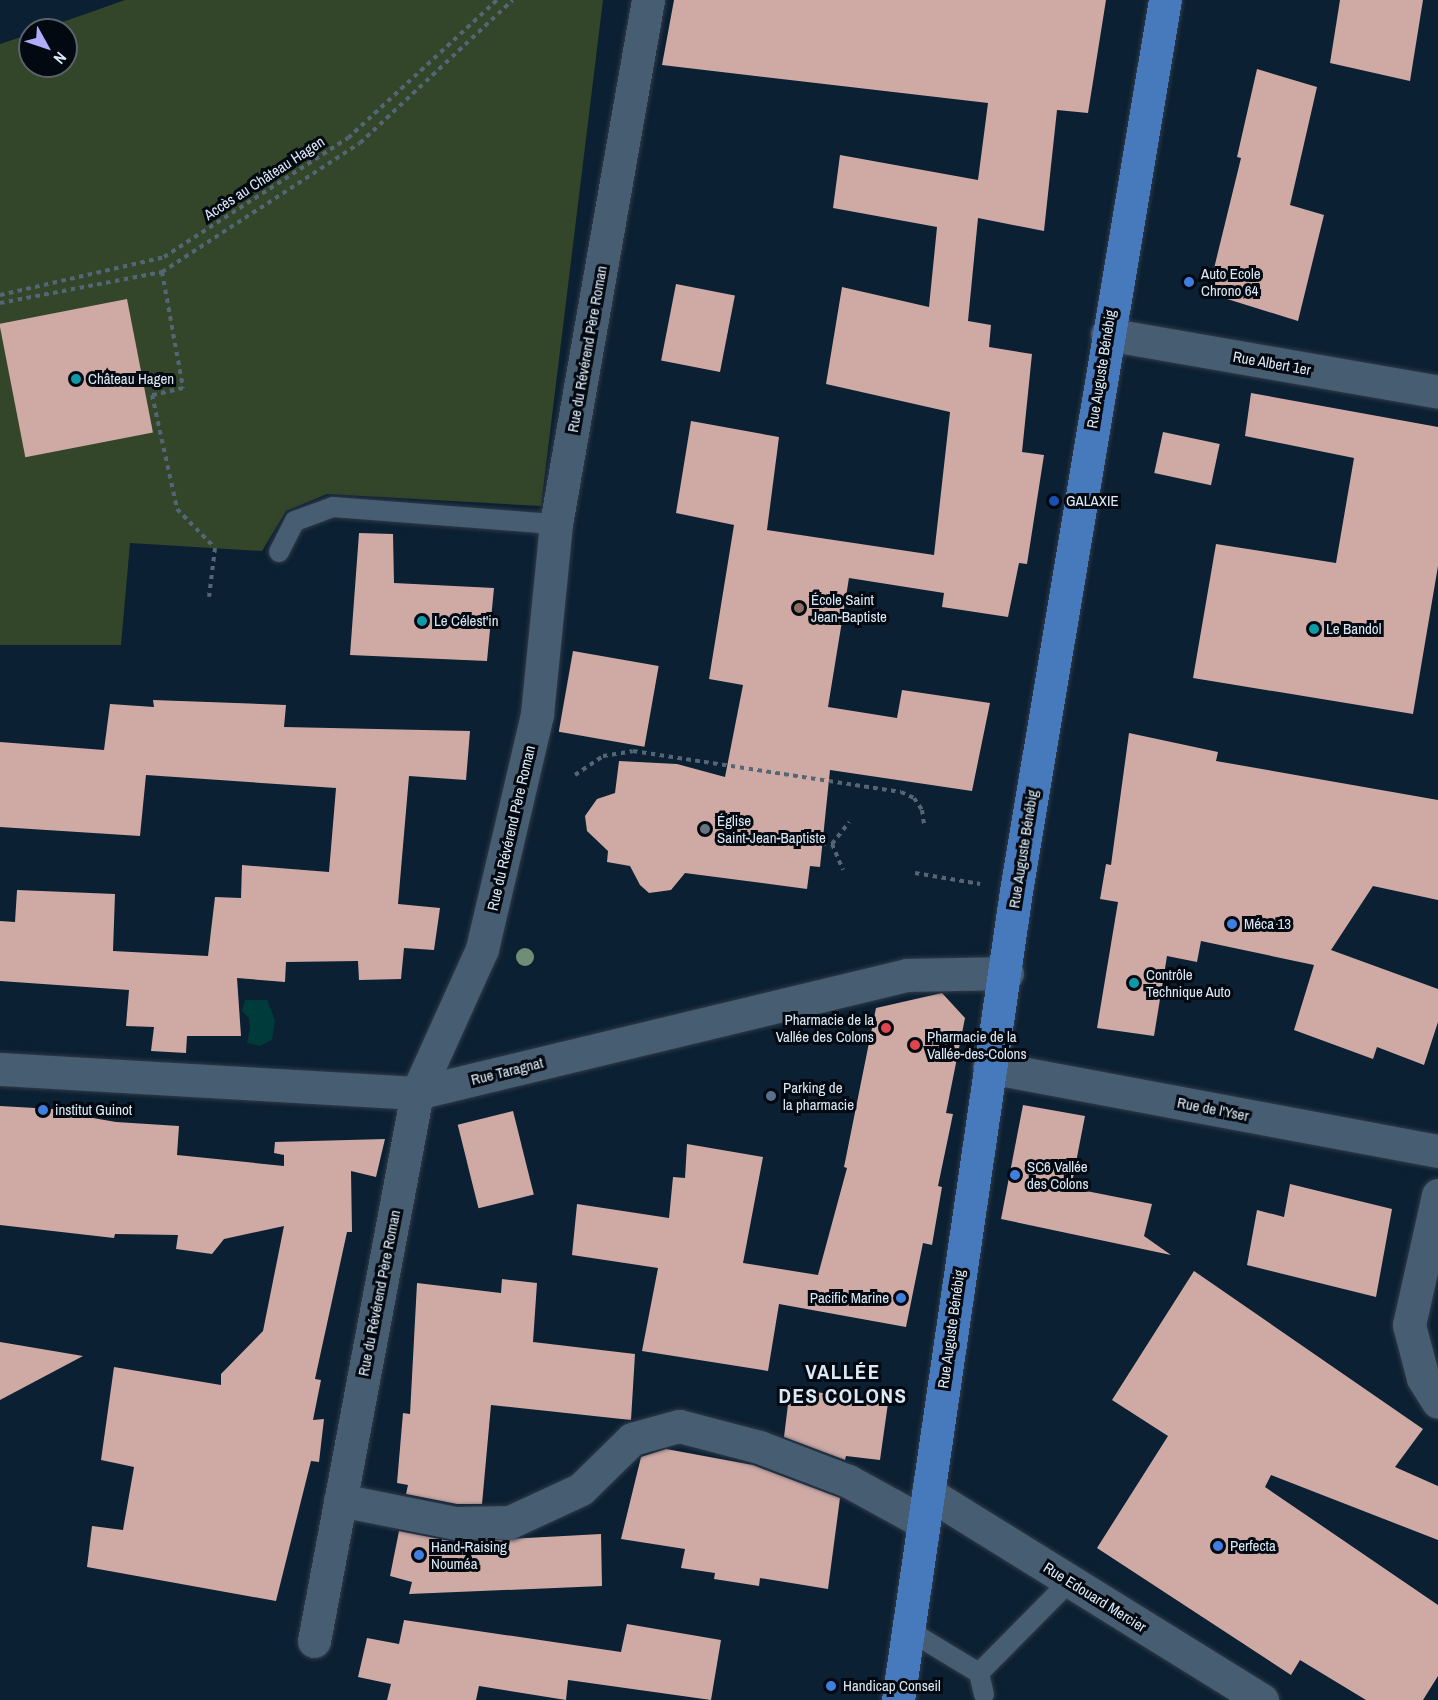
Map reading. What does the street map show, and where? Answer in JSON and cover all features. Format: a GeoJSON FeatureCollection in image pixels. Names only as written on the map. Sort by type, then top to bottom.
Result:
{"type":"FeatureCollection","features":[{"type":"Feature","properties":{"kind":"main road","name":"Rue Auguste Bénébig"},"geometry":{"type":"LineString","coordinates":[[898,1700],[989,1067],[1007,973],[1016,891],[1107,334],[1165,0]]}},
{"type":"Feature","properties":{"kind":"street","name":"Rue du Révérend Père Roman"},"geometry":{"type":"LineString","coordinates":[[314,1641],[417,1093],[482,949],[503,869],[537,714],[556,524],[648,0]]}},
{"type":"Feature","properties":{"kind":"street","name":"Rue Albert 1er"},"geometry":{"type":"LineString","coordinates":[[1107,334],[1438,392]]}},
{"type":"Feature","properties":{"kind":"street","name":"Rue Taragnat"},"geometry":{"type":"LineString","coordinates":[[0,1069],[417,1093],[907,975],[1007,973]]}},
{"type":"Feature","properties":{"kind":"street","name":"Rue de l'Yser"},"geometry":{"type":"LineString","coordinates":[[989,1067],[1438,1151]]}},
{"type":"Feature","properties":{"kind":"street"},"geometry":{"type":"LineString","coordinates":[[1438,1195],[1408,1325],[1423,1378],[1438,1402]]}},
{"type":"Feature","properties":{"kind":"street","name":"Rue Edouard Mercier"},"geometry":{"type":"LineString","coordinates":[[340,1500],[455,1523],[510,1522],[582,1490],[632,1438],[679,1426],[759,1448],[925,1507],[1070,1581],[1262,1700]]}},
{"type":"Feature","properties":{"kind":"lane"},"geometry":{"type":"LineString","coordinates":[[279,552],[295,521],[333,507],[556,524]]}},
{"type":"Feature","properties":{"kind":"lane"},"geometry":{"type":"LineString","coordinates":[[979,1673],[1070,1581]]}},
{"type":"Feature","properties":{"kind":"lane"},"geometry":{"type":"LineString","coordinates":[[908,1630],[979,1673],[984,1694]]}},
{"type":"Feature","properties":{"kind":"path","name":"Accès au Château Hagen"},"geometry":{"type":"LineString","coordinates":[[0,295],[164,256],[348,138],[497,0]]}},
{"type":"Feature","properties":{"kind":"path"},"geometry":{"type":"LineString","coordinates":[[0,303],[162,272],[360,143],[513,0]]}},
{"type":"Feature","properties":{"kind":"path"},"geometry":{"type":"LineString","coordinates":[[162,272],[183,388],[152,395],[177,509],[215,548],[209,597]]}},
{"type":"Feature","properties":{"kind":"path"},"geometry":{"type":"LineString","coordinates":[[575,775],[603,756],[633,751],[901,792],[914,798],[922,810],[924,825]]}},
{"type":"Feature","properties":{"kind":"path"},"geometry":{"type":"LineString","coordinates":[[832,844],[849,822]]}},
{"type":"Feature","properties":{"kind":"path"},"geometry":{"type":"LineString","coordinates":[[822,844],[832,844]]}},
{"type":"Feature","properties":{"kind":"path"},"geometry":{"type":"LineString","coordinates":[[832,844],[843,870]]}},
{"type":"Feature","properties":{"kind":"path"},"geometry":{"type":"LineString","coordinates":[[915,873],[1016,891]]}},
{"type":"Feature","properties":{"kind":"shaded area"},"geometry":{"type":"Polygon","coordinates":[[[125,0],[603,0],[541,506],[327,494],[286,511],[262,551],[130,543],[121,645],[0,645],[0,44],[18,38],[18,78],[78,78],[78,18],[74,18],[125,0]]]}},
{"type":"Feature","properties":{"kind":"shaded area"},"geometry":{"type":"Polygon","coordinates":[[[245,1000],[267,1000],[275,1020],[272,1040],[260,1046],[247,1043],[250,1029],[249,1018],[242,1011],[245,1000]]]}},
{"type":"Feature","properties":{"kind":"building"},"geometry":{"type":"Polygon","coordinates":[[[674,0],[1106,0],[1088,113],[1057,110],[1044,231],[978,218],[968,321],[991,325],[989,347],[1032,354],[1022,452],[1044,455],[1027,564],[1019,563],[1008,617],[942,607],[944,593],[849,578],[828,707],[897,718],[902,690],[990,703],[972,791],[830,770],[820,867],[810,866],[807,889],[685,873],[671,890],[649,893],[640,885],[630,866],[607,862],[608,851],[587,831],[585,816],[597,799],[615,793],[619,761],[677,764],[725,777],[743,685],[709,679],[734,525],[676,513],[691,421],[779,437],[767,530],[934,555],[950,412],[826,384],[842,287],[929,307],[937,227],[833,208],[840,155],[978,180],[988,103],[662,65],[674,0]]]}},
{"type":"Feature","properties":{"kind":"building"},"geometry":{"type":"Polygon","coordinates":[[[1340,0],[1423,0],[1410,81],[1330,63],[1340,0]]]}},
{"type":"Feature","properties":{"kind":"building"},"geometry":{"type":"Polygon","coordinates":[[[1257,69],[1317,87],[1290,205],[1324,215],[1298,321],[1208,293],[1241,158],[1237,157],[1257,69]]]}},
{"type":"Feature","properties":{"kind":"building"},"geometry":{"type":"Polygon","coordinates":[[[676,284],[735,295],[720,372],[661,361],[676,284]]]}},
{"type":"Feature","properties":{"kind":"building","name":"Château Hagen"},"geometry":{"type":"Polygon","coordinates":[[[127,299],[153,433],[25,457],[0,324],[127,299]]]}},
{"type":"Feature","properties":{"kind":"building","name":"Le Bandol"},"geometry":{"type":"Polygon","coordinates":[[[1251,393],[1438,427],[1438,566],[1413,714],[1193,678],[1216,544],[1336,563],[1354,458],[1245,436],[1251,393]]]}},
{"type":"Feature","properties":{"kind":"building"},"geometry":{"type":"Polygon","coordinates":[[[1163,432],[1220,444],[1211,485],[1154,473],[1163,432]]]}},
{"type":"Feature","properties":{"kind":"building","name":"Le Célest'in"},"geometry":{"type":"Polygon","coordinates":[[[359,533],[393,534],[394,583],[494,588],[487,661],[350,655],[359,533]]]}},
{"type":"Feature","properties":{"kind":"building"},"geometry":{"type":"Polygon","coordinates":[[[573,651],[659,666],[644,747],[559,732],[573,651]]]}},
{"type":"Feature","properties":{"kind":"building"},"geometry":{"type":"Polygon","coordinates":[[[153,700],[286,705],[284,727],[470,731],[466,780],[409,776],[398,904],[440,908],[434,950],[404,948],[401,979],[359,980],[358,961],[286,962],[285,982],[237,978],[241,1036],[187,1036],[186,1053],[151,1051],[154,1027],[126,1026],[129,990],[0,981],[0,921],[15,922],[17,890],[115,894],[113,951],[208,956],[215,897],[241,898],[242,865],[329,872],[336,788],[146,775],[140,836],[0,827],[0,742],[104,750],[110,704],[154,707],[153,700]]]}},
{"type":"Feature","properties":{"kind":"building"},"geometry":{"type":"Polygon","coordinates":[[[1129,733],[1218,752],[1216,761],[1438,800],[1438,900],[1373,886],[1331,950],[1438,989],[1438,1022],[1424,1065],[1377,1047],[1373,1059],[1294,1030],[1314,965],[1201,941],[1197,962],[1167,956],[1154,1036],[1097,1028],[1118,902],[1100,899],[1106,864],[1111,865],[1129,733]]]}},
{"type":"Feature","properties":{"kind":"building"},"geometry":{"type":"Polygon","coordinates":[[[942,993],[965,1018],[946,1113],[953,1114],[938,1186],[942,1187],[932,1245],[923,1243],[906,1327],[779,1304],[768,1371],[642,1351],[658,1268],[572,1255],[577,1204],[669,1218],[673,1177],[685,1178],[687,1144],[763,1157],[743,1263],[818,1275],[847,1168],[844,1167],[876,1008],[942,993]]]}},
{"type":"Feature","properties":{"kind":"building"},"geometry":{"type":"Polygon","coordinates":[[[1023,1105],[1085,1116],[1071,1188],[1152,1204],[1144,1236],[1171,1255],[1001,1219],[1023,1105]]]}},
{"type":"Feature","properties":{"kind":"building"},"geometry":{"type":"Polygon","coordinates":[[[0,1106],[70,1110],[70,1114],[116,1122],[179,1126],[177,1155],[284,1166],[284,1155],[274,1153],[275,1142],[385,1139],[376,1177],[351,1171],[352,1232],[347,1232],[315,1379],[321,1380],[313,1420],[324,1419],[319,1462],[311,1461],[276,1601],[87,1567],[92,1526],[123,1530],[134,1467],[101,1460],[114,1367],[221,1385],[221,1374],[263,1331],[284,1226],[224,1239],[212,1254],[176,1249],[178,1235],[115,1234],[114,1238],[0,1225],[0,1106]]]}},
{"type":"Feature","properties":{"kind":"building"},"geometry":{"type":"Polygon","coordinates":[[[513,1111],[534,1194],[478,1208],[458,1125],[513,1111]]]}},
{"type":"Feature","properties":{"kind":"building"},"geometry":{"type":"Polygon","coordinates":[[[1290,1184],[1392,1209],[1376,1297],[1247,1265],[1257,1210],[1284,1217],[1290,1184]]]}},
{"type":"Feature","properties":{"kind":"building"},"geometry":{"type":"Polygon","coordinates":[[[1194,1271],[1423,1429],[1395,1467],[1438,1486],[1438,1540],[1271,1475],[1265,1487],[1438,1605],[1438,1676],[1423,1700],[1366,1700],[1300,1660],[1291,1675],[1097,1548],[1168,1436],[1112,1400],[1194,1271]]]}},
{"type":"Feature","properties":{"kind":"building"},"geometry":{"type":"Polygon","coordinates":[[[502,1279],[537,1283],[533,1342],[635,1354],[631,1420],[491,1405],[482,1504],[457,1504],[406,1494],[408,1485],[397,1483],[403,1413],[410,1414],[417,1283],[501,1293],[502,1279]]]}},
{"type":"Feature","properties":{"kind":"building"},"geometry":{"type":"Polygon","coordinates":[[[0,1342],[83,1356],[0,1400],[0,1342]]]}},
{"type":"Feature","properties":{"kind":"building"},"geometry":{"type":"Polygon","coordinates":[[[790,1388],[888,1403],[880,1460],[846,1456],[845,1460],[784,1437],[790,1388]]]}},
{"type":"Feature","properties":{"kind":"building"},"geometry":{"type":"Polygon","coordinates":[[[666,1449],[753,1465],[840,1498],[828,1589],[760,1578],[759,1586],[714,1579],[715,1573],[681,1568],[685,1549],[621,1539],[641,1457],[666,1449]]]}},
{"type":"Feature","properties":{"kind":"building"},"geometry":{"type":"Polygon","coordinates":[[[399,1531],[455,1542],[601,1534],[602,1586],[409,1594],[412,1582],[390,1576],[399,1531]]]}},
{"type":"Feature","properties":{"kind":"building"},"geometry":{"type":"Polygon","coordinates":[[[404,1620],[621,1652],[627,1624],[721,1640],[711,1700],[568,1680],[566,1700],[479,1686],[476,1700],[387,1700],[391,1684],[358,1677],[367,1638],[399,1644],[404,1620]]]}},
{"type":"Feature","properties":{"kind":"place","name":"Auto Ecole Chrono 64"},"geometry":{"type":"Point","coordinates":[1189,282]}},
{"type":"Feature","properties":{"kind":"place","name":"Château Hagen"},"geometry":{"type":"Point","coordinates":[76,379]}},
{"type":"Feature","properties":{"kind":"place","name":"GALAXIE"},"geometry":{"type":"Point","coordinates":[1054,501]}},
{"type":"Feature","properties":{"kind":"place","name":"École Saint Jean-Baptiste"},"geometry":{"type":"Point","coordinates":[799,608]}},
{"type":"Feature","properties":{"kind":"place","name":"Le Célest'in"},"geometry":{"type":"Point","coordinates":[422,621]}},
{"type":"Feature","properties":{"kind":"place","name":"Le Bandol"},"geometry":{"type":"Point","coordinates":[1314,629]}},
{"type":"Feature","properties":{"kind":"place","name":"Église Saint-Jean-Baptiste"},"geometry":{"type":"Point","coordinates":[705,829]}},
{"type":"Feature","properties":{"kind":"place","name":"Méca 13"},"geometry":{"type":"Point","coordinates":[1232,924]}},
{"type":"Feature","properties":{"kind":"place","name":"Contrôle Technique Auto"},"geometry":{"type":"Point","coordinates":[1134,983]}},
{"type":"Feature","properties":{"kind":"place","name":"Pharmacie de la Vallée des Colons"},"geometry":{"type":"Point","coordinates":[886,1028]}},
{"type":"Feature","properties":{"kind":"place","name":"Pharmacie de la Vallée-des-Colons"},"geometry":{"type":"Point","coordinates":[915,1045]}},
{"type":"Feature","properties":{"kind":"place","name":"Parking de la pharmacie"},"geometry":{"type":"Point","coordinates":[771,1096]}},
{"type":"Feature","properties":{"kind":"place","name":"institut Guinot"},"geometry":{"type":"Point","coordinates":[43,1110]}},
{"type":"Feature","properties":{"kind":"place","name":"SC6 Vallée des Colons"},"geometry":{"type":"Point","coordinates":[1015,1175]}},
{"type":"Feature","properties":{"kind":"place","name":"Pacific Marine"},"geometry":{"type":"Point","coordinates":[901,1298]}},
{"type":"Feature","properties":{"kind":"place","name":"Perfecta"},"geometry":{"type":"Point","coordinates":[1218,1546]}},
{"type":"Feature","properties":{"kind":"place","name":"Hand-Raising Nouméa"},"geometry":{"type":"Point","coordinates":[419,1555]}},
{"type":"Feature","properties":{"kind":"place","name":"Handicap Conseil"},"geometry":{"type":"Point","coordinates":[831,1686]}},
{"type":"Feature","properties":{"kind":"district","name":"VALLÉE DES COLONS"},"geometry":{"type":"Point","coordinates":[843,1384]}}]}
